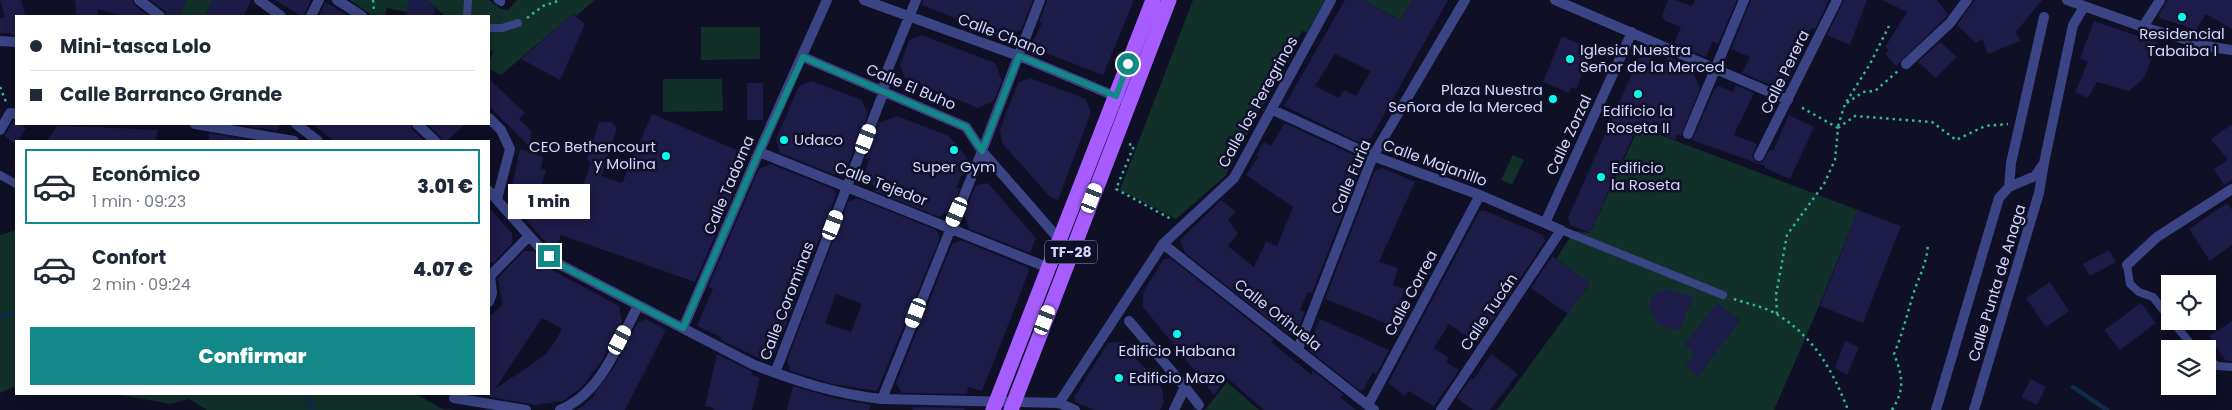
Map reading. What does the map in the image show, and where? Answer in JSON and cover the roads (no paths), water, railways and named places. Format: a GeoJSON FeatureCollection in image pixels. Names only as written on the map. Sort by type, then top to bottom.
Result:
{"type":"FeatureCollection","features":[{"type":"Feature","properties":{"kind":"main road","name":"TF-28"},"geometry":{"type":"LineString","coordinates":[[1012,406],[1070,253],[1154,0]]}},
{"type":"Feature","properties":{"kind":"main road","name":"TF-28"},"geometry":{"type":"LineString","coordinates":[[995,406],[1059,238],[1168,0]]}},
{"type":"Feature","properties":{"kind":"street"},"geometry":{"type":"LineString","coordinates":[[139,0],[159,15]]}},
{"type":"Feature","properties":{"kind":"street"},"geometry":{"type":"LineString","coordinates":[[259,0],[280,15]]}},
{"type":"Feature","properties":{"kind":"street"},"geometry":{"type":"LineString","coordinates":[[312,15],[319,0]]}},
{"type":"Feature","properties":{"kind":"street"},"geometry":{"type":"LineString","coordinates":[[337,0],[360,15]]}},
{"type":"Feature","properties":{"kind":"street","name":"Calle Tadorna"},"geometry":{"type":"LineString","coordinates":[[683,328],[827,0]]}},
{"type":"Feature","properties":{"kind":"street","name":"Calle Chano"},"geometry":{"type":"LineString","coordinates":[[864,0],[1019,56],[1122,99]]}},
{"type":"Feature","properties":{"kind":"street","name":"Calle Corominas"},"geometry":{"type":"LineString","coordinates":[[775,373],[848,188],[884,91],[886,76],[916,0]]}},
{"type":"Feature","properties":{"kind":"street"},"geometry":{"type":"LineString","coordinates":[[882,399],[982,151],[1040,0]]}},
{"type":"Feature","properties":{"kind":"street","name":"Calle los Peregrinos"},"geometry":{"type":"LineString","coordinates":[[1060,403],[1163,244],[1234,178],[1273,110],[1331,0]]}},
{"type":"Feature","properties":{"kind":"street","name":"Calle Furia"},"geometry":{"type":"LineString","coordinates":[[1298,349],[1373,156],[1465,0]]}},
{"type":"Feature","properties":{"kind":"street"},"geometry":{"type":"LineString","coordinates":[[1555,0],[1788,100]]}},
{"type":"Feature","properties":{"kind":"street"},"geometry":{"type":"LineString","coordinates":[[1688,134],[1744,0]]}},
{"type":"Feature","properties":{"kind":"street","name":"Calle Perera"},"geometry":{"type":"LineString","coordinates":[[1759,156],[1837,0]]}},
{"type":"Feature","properties":{"kind":"street"},"geometry":{"type":"LineString","coordinates":[[1906,64],[1950,23],[1967,0]]}},
{"type":"Feature","properties":{"kind":"street"},"geometry":{"type":"LineString","coordinates":[[2066,0],[2084,8],[2143,27],[2212,47],[2232,50]]}},
{"type":"Feature","properties":{"kind":"street"},"geometry":{"type":"LineString","coordinates":[[2143,27],[2160,0]]}},
{"type":"Feature","properties":{"kind":"street","name":"Calle Punta de Anaga"},"geometry":{"type":"LineString","coordinates":[[1974,410],[2040,193],[2044,163],[2073,25],[2084,8]]}},
{"type":"Feature","properties":{"kind":"street","name":"Calle Punta de Anaga"},"geometry":{"type":"LineString","coordinates":[[2010,187],[2011,163],[2022,122],[2044,16]]}},
{"type":"Feature","properties":{"kind":"street","name":"Calle Zorzal"},"geometry":{"type":"LineString","coordinates":[[1545,223],[1632,32]]}},
{"type":"Feature","properties":{"kind":"street"},"geometry":{"type":"LineString","coordinates":[[0,41],[15,42]]}},
{"type":"Feature","properties":{"kind":"street","name":"Calle El Buho"},"geometry":{"type":"LineString","coordinates":[[803,57],[966,127],[982,151],[1070,253]]}},
{"type":"Feature","properties":{"kind":"street","name":"Calle Majanillo"},"geometry":{"type":"LineString","coordinates":[[1273,110],[1373,156],[1480,195],[1561,230]]}},
{"type":"Feature","properties":{"kind":"street"},"geometry":{"type":"LineString","coordinates":[[0,130],[13,113]]}},
{"type":"Feature","properties":{"kind":"street"},"geometry":{"type":"LineString","coordinates":[[490,119],[501,130],[510,149],[497,199]]}},
{"type":"Feature","properties":{"kind":"street"},"geometry":{"type":"LineString","coordinates":[[201,125],[288,140]]}},
{"type":"Feature","properties":{"kind":"street"},"geometry":{"type":"LineString","coordinates":[[297,125],[317,140]]}},
{"type":"Feature","properties":{"kind":"street"},"geometry":{"type":"LineString","coordinates":[[418,125],[435,140]]}},
{"type":"Feature","properties":{"kind":"street","name":"Calle Tejedor"},"geometry":{"type":"LineString","coordinates":[[759,152],[1049,268]]}},
{"type":"Feature","properties":{"kind":"street","name":"Calle Punta de Anaga"},"geometry":{"type":"LineString","coordinates":[[1936,410],[2000,198],[2010,187],[2036,176],[2044,163]]}},
{"type":"Feature","properties":{"kind":"street"},"geometry":{"type":"LineString","coordinates":[[2127,265],[2157,237],[2232,189]]}},
{"type":"Feature","properties":{"kind":"street"},"geometry":{"type":"LineString","coordinates":[[490,192],[529,236],[557,263],[752,364],[775,373],[828,391],[882,399],[995,406],[1060,403],[1075,410]]}},
{"type":"Feature","properties":{"kind":"street","name":"Calle Correa"},"geometry":{"type":"LineString","coordinates":[[1371,408],[1480,195]]}},
{"type":"Feature","properties":{"kind":"street","name":"Calle Tucán"},"geometry":{"type":"LineString","coordinates":[[1441,410],[1561,230]]}},
{"type":"Feature","properties":{"kind":"street"},"geometry":{"type":"LineString","coordinates":[[490,275],[529,236]]}},
{"type":"Feature","properties":{"kind":"street","name":"Calle Orihuela"},"geometry":{"type":"LineString","coordinates":[[1163,244],[1371,408]]}},
{"type":"Feature","properties":{"kind":"street"},"geometry":{"type":"LineString","coordinates":[[490,282],[492,293],[490,299]]}},
{"type":"Feature","properties":{"kind":"street"},"geometry":{"type":"LineString","coordinates":[[560,410],[586,392],[602,375],[638,306]]}},
{"type":"Feature","properties":{"kind":"street"},"geometry":{"type":"LineString","coordinates":[[1129,321],[1199,405]]}},
{"type":"Feature","properties":{"kind":"street"},"geometry":{"type":"LineString","coordinates":[[1174,410],[1185,387]]}},
{"type":"Feature","properties":{"kind":"street"},"geometry":{"type":"LineString","coordinates":[[454,398],[526,410]]}},
{"type":"Feature","properties":{"kind":"lane"},"geometry":{"type":"LineString","coordinates":[[466,15],[468,0]]}},
{"type":"Feature","properties":{"kind":"lane"},"geometry":{"type":"LineString","coordinates":[[490,28],[502,28],[518,23]]}},
{"type":"Feature","properties":{"kind":"lane"},"geometry":{"type":"LineString","coordinates":[[0,175],[15,183]]}},
{"type":"Feature","properties":{"kind":"lane"},"geometry":{"type":"LineString","coordinates":[[1561,230],[1723,295]]}},
{"type":"Feature","properties":{"kind":"lane"},"geometry":{"type":"LineString","coordinates":[[2127,265],[2130,284],[2139,292],[2153,297],[2161,307]]}},
{"type":"Feature","properties":{"kind":"lane"},"geometry":{"type":"LineString","coordinates":[[2179,330],[2187,340]]}},
{"type":"Feature","properties":{"kind":"lane"},"geometry":{"type":"LineString","coordinates":[[2216,365],[2232,367]]}},
{"type":"Feature","properties":{"kind":"waterway"},"geometry":{"type":"LineString","coordinates":[[0,318],[15,312]]}},
{"type":"Feature","properties":{"kind":"waterway"},"geometry":{"type":"LineString","coordinates":[[2073,387],[2107,410]]}},
{"type":"Feature","properties":{"kind":"waterway"},"geometry":{"type":"LineString","coordinates":[[305,395],[315,410]]}},
{"type":"Feature","properties":{"kind":"place","name":"Residencial Tabaiba I"},"geometry":{"type":"Point","coordinates":[2182,17]}},
{"type":"Feature","properties":{"kind":"place","name":"Iglesia Nuestra Señor de la Merced"},"geometry":{"type":"Point","coordinates":[1570,59]}},
{"type":"Feature","properties":{"kind":"place","name":"Edificio la Roseta II"},"geometry":{"type":"Point","coordinates":[1638,94]}},
{"type":"Feature","properties":{"kind":"place","name":"Plaza Nuestra Señora de la Merced"},"geometry":{"type":"Point","coordinates":[1553,99]}},
{"type":"Feature","properties":{"kind":"place","name":"Udaco"},"geometry":{"type":"Point","coordinates":[784,140]}},
{"type":"Feature","properties":{"kind":"place","name":"Super Gym"},"geometry":{"type":"Point","coordinates":[954,150]}},
{"type":"Feature","properties":{"kind":"place","name":"CEO Bethencourt y Molina"},"geometry":{"type":"Point","coordinates":[666,156]}},
{"type":"Feature","properties":{"kind":"place","name":"Edificio la Roseta"},"geometry":{"type":"Point","coordinates":[1601,177]}},
{"type":"Feature","properties":{"kind":"place","name":"Edificio Habana"},"geometry":{"type":"Point","coordinates":[1177,334]}},
{"type":"Feature","properties":{"kind":"place","name":"Edificio Mazo"},"geometry":{"type":"Point","coordinates":[1119,378]}}]}
